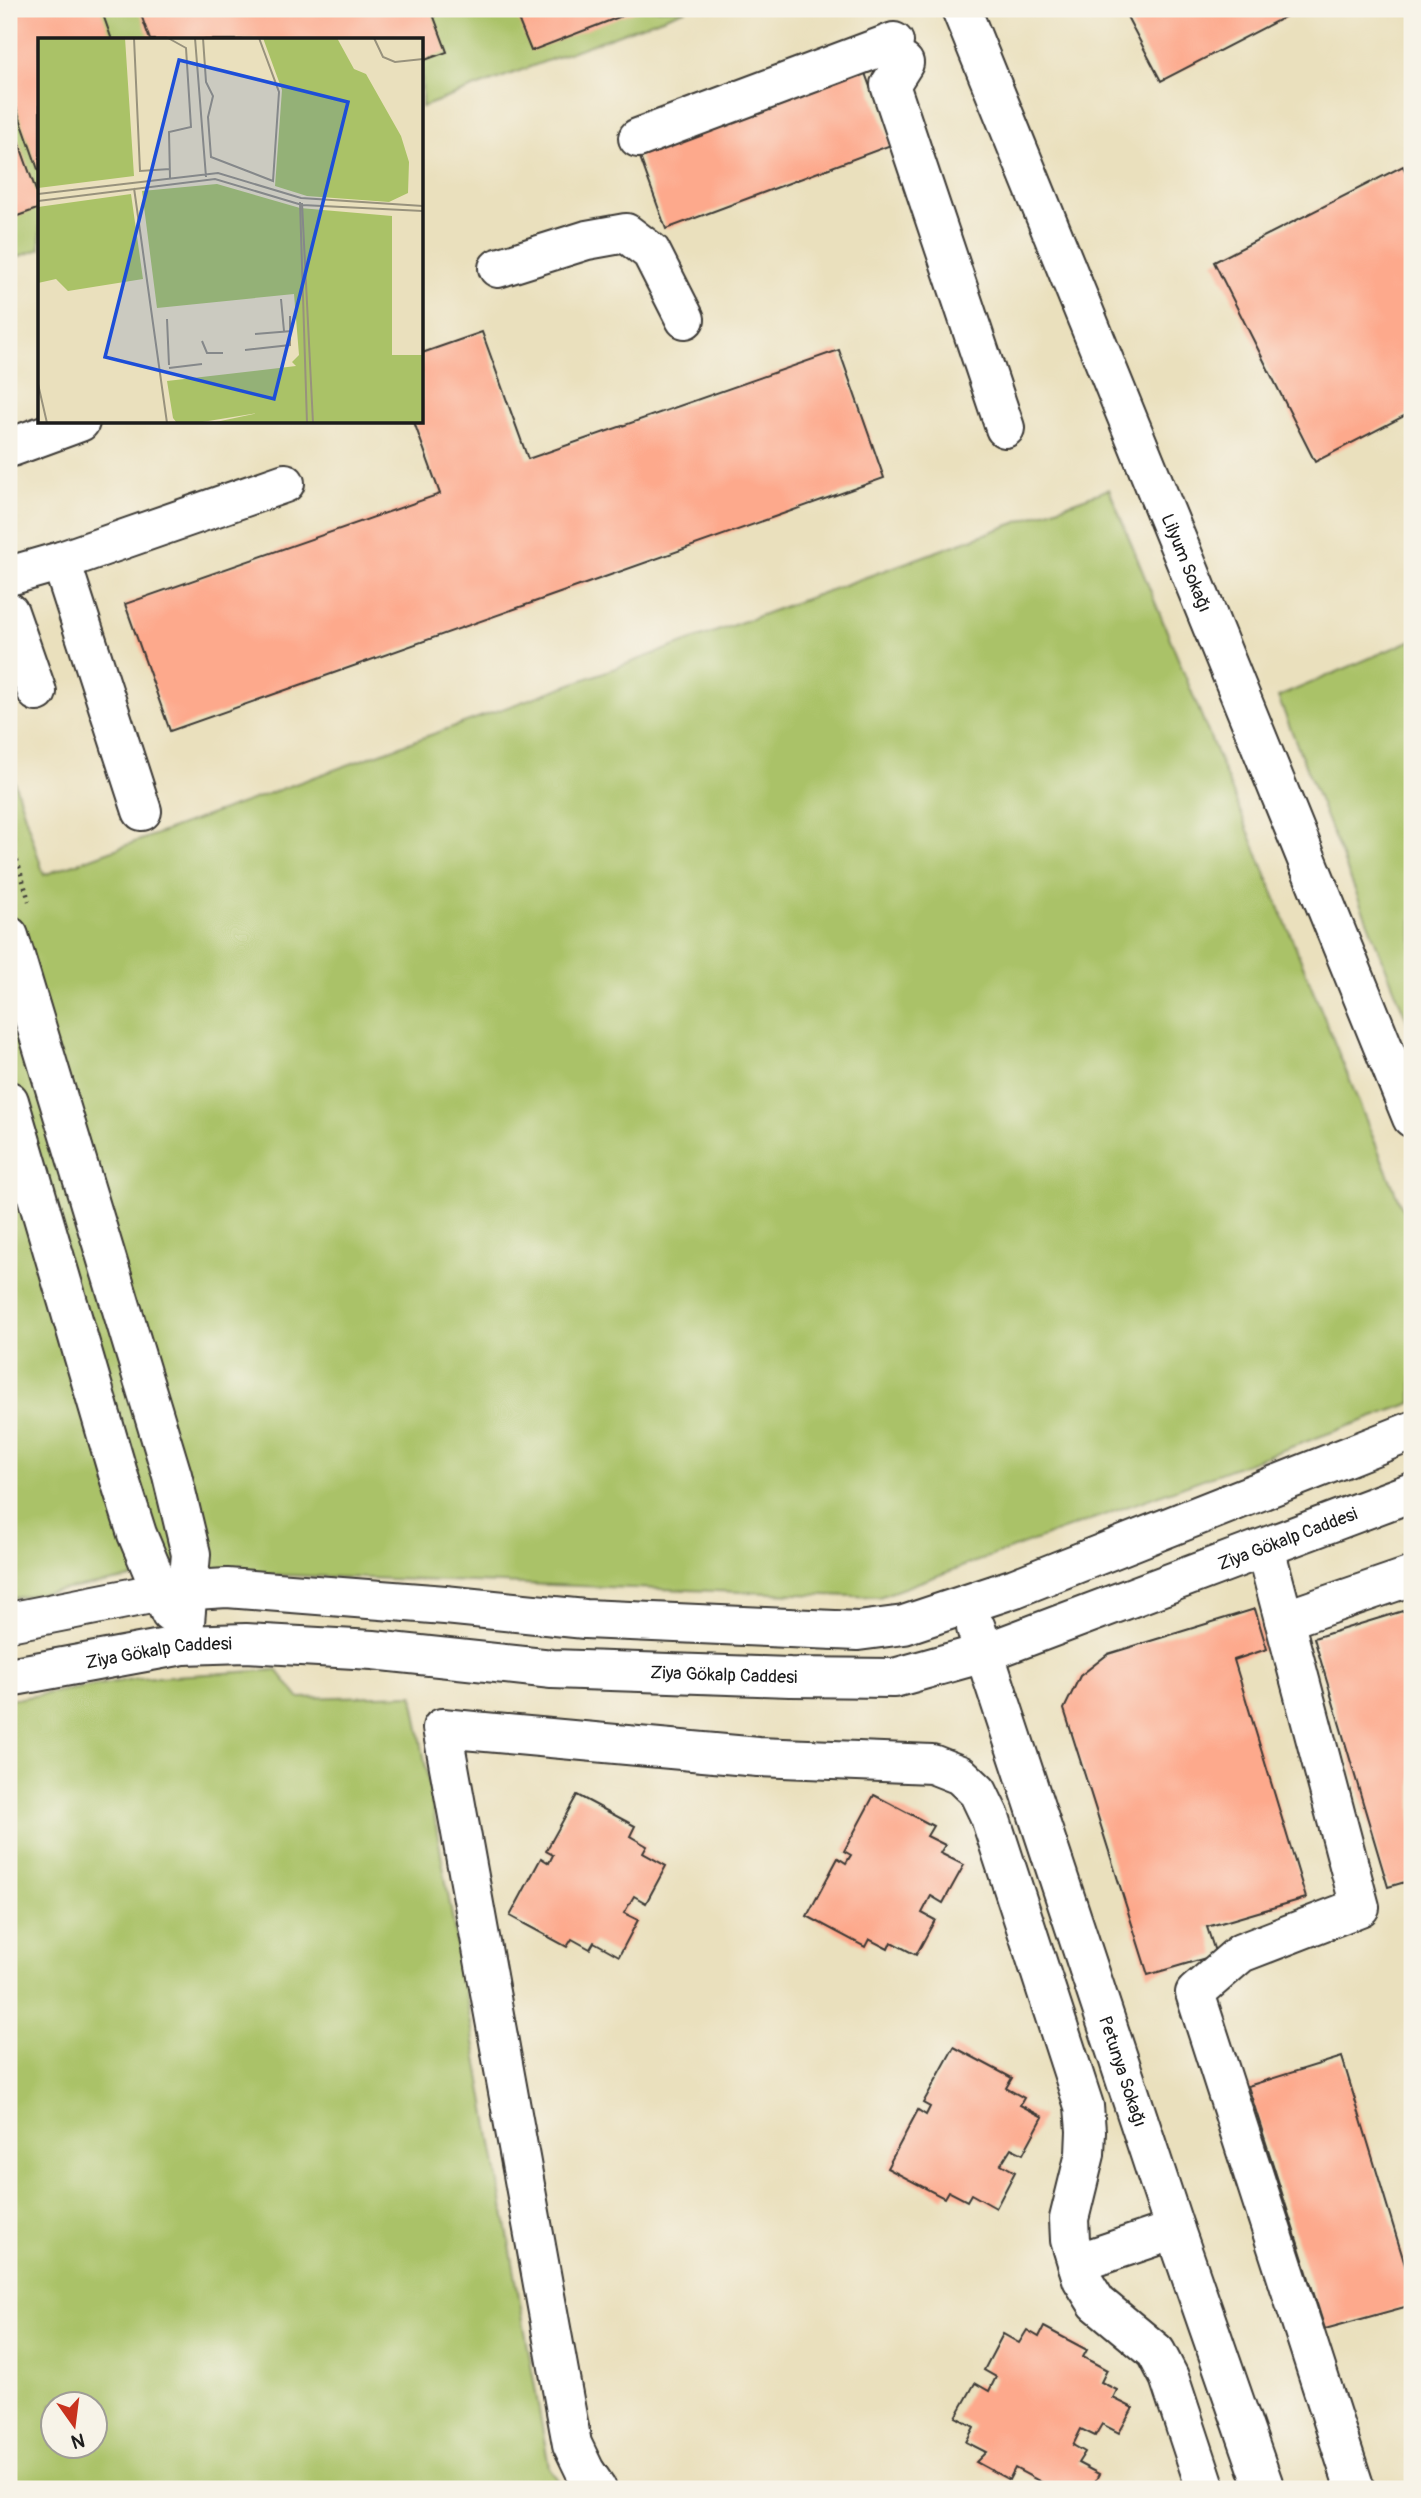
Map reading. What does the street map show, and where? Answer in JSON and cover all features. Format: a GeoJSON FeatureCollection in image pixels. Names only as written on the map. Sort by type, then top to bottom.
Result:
{"type":"FeatureCollection","features":[{"type":"Feature","properties":{"kind":"street","name":"Lilyum Sokağı"},"geometry":{"type":"LineString","coordinates":[[961,9],[1412,1118]]}},
{"type":"Feature","properties":{"kind":"street"},"geometry":{"type":"LineString","coordinates":[[638,138],[899,52],[890,85],[1005,428]]}},
{"type":"Feature","properties":{"kind":"street"},"geometry":{"type":"LineString","coordinates":[[498,268],[587,240],[626,233],[651,252],[685,319]]}},
{"type":"Feature","properties":{"kind":"street"},"geometry":{"type":"LineString","coordinates":[[9,448],[75,424]]}},
{"type":"Feature","properties":{"kind":"street"},"geometry":{"type":"LineString","coordinates":[[9,576],[61,561],[285,483]]}},
{"type":"Feature","properties":{"kind":"street"},"geometry":{"type":"LineString","coordinates":[[61,561],[142,811]]}},
{"type":"Feature","properties":{"kind":"street"},"geometry":{"type":"LineString","coordinates":[[9,612],[37,692]]}},
{"type":"Feature","properties":{"kind":"street"},"geometry":{"type":"LineString","coordinates":[[9,936],[172,1475],[191,1554],[174,1591]]}},
{"type":"Feature","properties":{"kind":"street"},"geometry":{"type":"LineString","coordinates":[[9,1101],[122,1488],[137,1534],[174,1591],[183,1645]]}},
{"type":"Feature","properties":{"kind":"street"},"geometry":{"type":"LineString","coordinates":[[9,1622],[174,1591],[250,1590],[585,1619],[858,1631],[904,1625],[1015,1588],[1412,1431]]}},
{"type":"Feature","properties":{"kind":"street","name":"Ziya Gökalp Caddesi"},"geometry":{"type":"LineString","coordinates":[[9,1677],[183,1645],[246,1643],[348,1648],[552,1669],[894,1678],[984,1653],[1412,1492]]}},
{"type":"Feature","properties":{"kind":"street"},"geometry":{"type":"LineString","coordinates":[[1265,1548],[1360,1907],[1241,1953],[1195,1993],[1355,2489]]}},
{"type":"Feature","properties":{"kind":"street"},"geometry":{"type":"LineString","coordinates":[[1284,1620],[1412,1576]]}},
{"type":"Feature","properties":{"kind":"street","name":"Petunya Sokağı"},"geometry":{"type":"LineString","coordinates":[[969,1604],[1175,2230],[1265,2489]]}},
{"type":"Feature","properties":{"kind":"street"},"geometry":{"type":"LineString","coordinates":[[597,2489],[572,2444],[442,1728],[758,1758],[932,1764],[960,1775],[978,1792],[990,1817],[1084,2106],[1084,2154],[1069,2219],[1070,2240],[1082,2279],[1097,2303],[1156,2352],[1169,2377],[1206,2489]]}},
{"type":"Feature","properties":{"kind":"street"},"geometry":{"type":"LineString","coordinates":[[1077,2263],[1175,2230]]}},
{"type":"Feature","properties":{"kind":"green space"},"geometry":{"type":"Polygon","coordinates":[[[9,9],[687,9],[424,106],[424,38],[38,38],[38,250],[9,260],[9,9]]]}},
{"type":"Feature","properties":{"kind":"green space"},"geometry":{"type":"Polygon","coordinates":[[[1109,489],[1412,1233],[1412,1403],[879,1597],[173,1571],[9,1599],[9,765],[44,875],[1109,489]]]}},
{"type":"Feature","properties":{"kind":"green space"},"geometry":{"type":"Polygon","coordinates":[[[1412,640],[1412,1033],[1278,697],[1412,640]]]}},
{"type":"Feature","properties":{"kind":"green space"},"geometry":{"type":"Polygon","coordinates":[[[277,1670],[299,1698],[413,1695],[549,2467],[564,2489],[9,2489],[9,1700],[139,1678],[277,1670]]]}},
{"type":"Feature","properties":{"kind":"building"},"geometry":{"type":"Polygon","coordinates":[[[9,9],[101,9],[111,38],[38,38],[38,169],[9,87],[9,9]]]}},
{"type":"Feature","properties":{"kind":"building"},"geometry":{"type":"Polygon","coordinates":[[[139,9],[431,9],[447,52],[424,60],[424,38],[149,38],[139,9]]]}},
{"type":"Feature","properties":{"kind":"building"},"geometry":{"type":"Polygon","coordinates":[[[514,9],[640,9],[531,51],[514,9]]]}},
{"type":"Feature","properties":{"kind":"building"},"geometry":{"type":"Polygon","coordinates":[[[1123,9],[1300,9],[1161,81],[1123,9]]]}},
{"type":"Feature","properties":{"kind":"building"},"geometry":{"type":"Polygon","coordinates":[[[861,62],[891,145],[666,229],[636,146],[861,62]]]}},
{"type":"Feature","properties":{"kind":"building"},"geometry":{"type":"Polygon","coordinates":[[[9,115],[38,196],[38,209],[9,219],[9,115]]]}},
{"type":"Feature","properties":{"kind":"building"},"geometry":{"type":"Polygon","coordinates":[[[1403,166],[1412,185],[1412,412],[1315,462],[1214,262],[1403,166]]]}},
{"type":"Feature","properties":{"kind":"building"},"geometry":{"type":"Polygon","coordinates":[[[482,332],[528,459],[839,350],[884,478],[170,731],[125,604],[440,494],[415,424],[424,424],[424,352],[482,332]]]}},
{"type":"Feature","properties":{"kind":"building"},"geometry":{"type":"Polygon","coordinates":[[[1255,1609],[1267,1649],[1234,1660],[1306,1898],[1207,1927],[1216,1955],[1148,1975],[1064,1709],[1080,1676],[1108,1654],[1255,1609]]]}},
{"type":"Feature","properties":{"kind":"building"},"geometry":{"type":"Polygon","coordinates":[[[1406,1610],[1412,1630],[1412,1880],[1388,1887],[1314,1638],[1406,1610]]]}},
{"type":"Feature","properties":{"kind":"building"},"geometry":{"type":"Polygon","coordinates":[[[577,1795],[635,1826],[630,1836],[647,1846],[643,1853],[666,1866],[646,1903],[634,1896],[624,1913],[638,1920],[619,1956],[594,1942],[590,1949],[572,1939],[567,1947],[510,1916],[541,1858],[549,1863],[553,1855],[546,1851],[577,1795]]]}},
{"type":"Feature","properties":{"kind":"building"},"geometry":{"type":"Polygon","coordinates":[[[874,1795],[933,1826],[927,1836],[945,1845],[940,1853],[964,1865],[943,1903],[931,1896],[922,1913],[935,1920],[916,1955],[891,1942],[888,1949],[869,1939],[865,1947],[807,1916],[838,1858],[846,1863],[851,1855],[844,1851],[874,1795]]]}},
{"type":"Feature","properties":{"kind":"building"},"geometry":{"type":"Polygon","coordinates":[[[954,2047],[1012,2078],[1006,2088],[1024,2098],[1020,2105],[1043,2117],[1023,2154],[1011,2148],[1001,2164],[1015,2172],[996,2208],[971,2194],[967,2201],[948,2191],[944,2198],[887,2168],[918,2110],[926,2115],[930,2107],[923,2103],[954,2047]]]}},
{"type":"Feature","properties":{"kind":"building"},"geometry":{"type":"Polygon","coordinates":[[[1342,2057],[1412,2288],[1412,2305],[1325,2329],[1248,2086],[1342,2057]]]}},
{"type":"Feature","properties":{"kind":"building"},"geometry":{"type":"Polygon","coordinates":[[[1044,2327],[1087,2350],[1083,2357],[1107,2370],[1101,2382],[1117,2390],[1113,2398],[1133,2408],[1119,2433],[1102,2424],[1095,2436],[1081,2429],[1073,2445],[1085,2452],[1078,2463],[1099,2474],[1091,2489],[1054,2489],[1015,2468],[1009,2480],[976,2462],[986,2452],[966,2442],[974,2427],[956,2417],[975,2383],[989,2391],[996,2377],[984,2370],[1003,2334],[1019,2343],[1027,2330],[1039,2337],[1044,2327]]]}}]}
